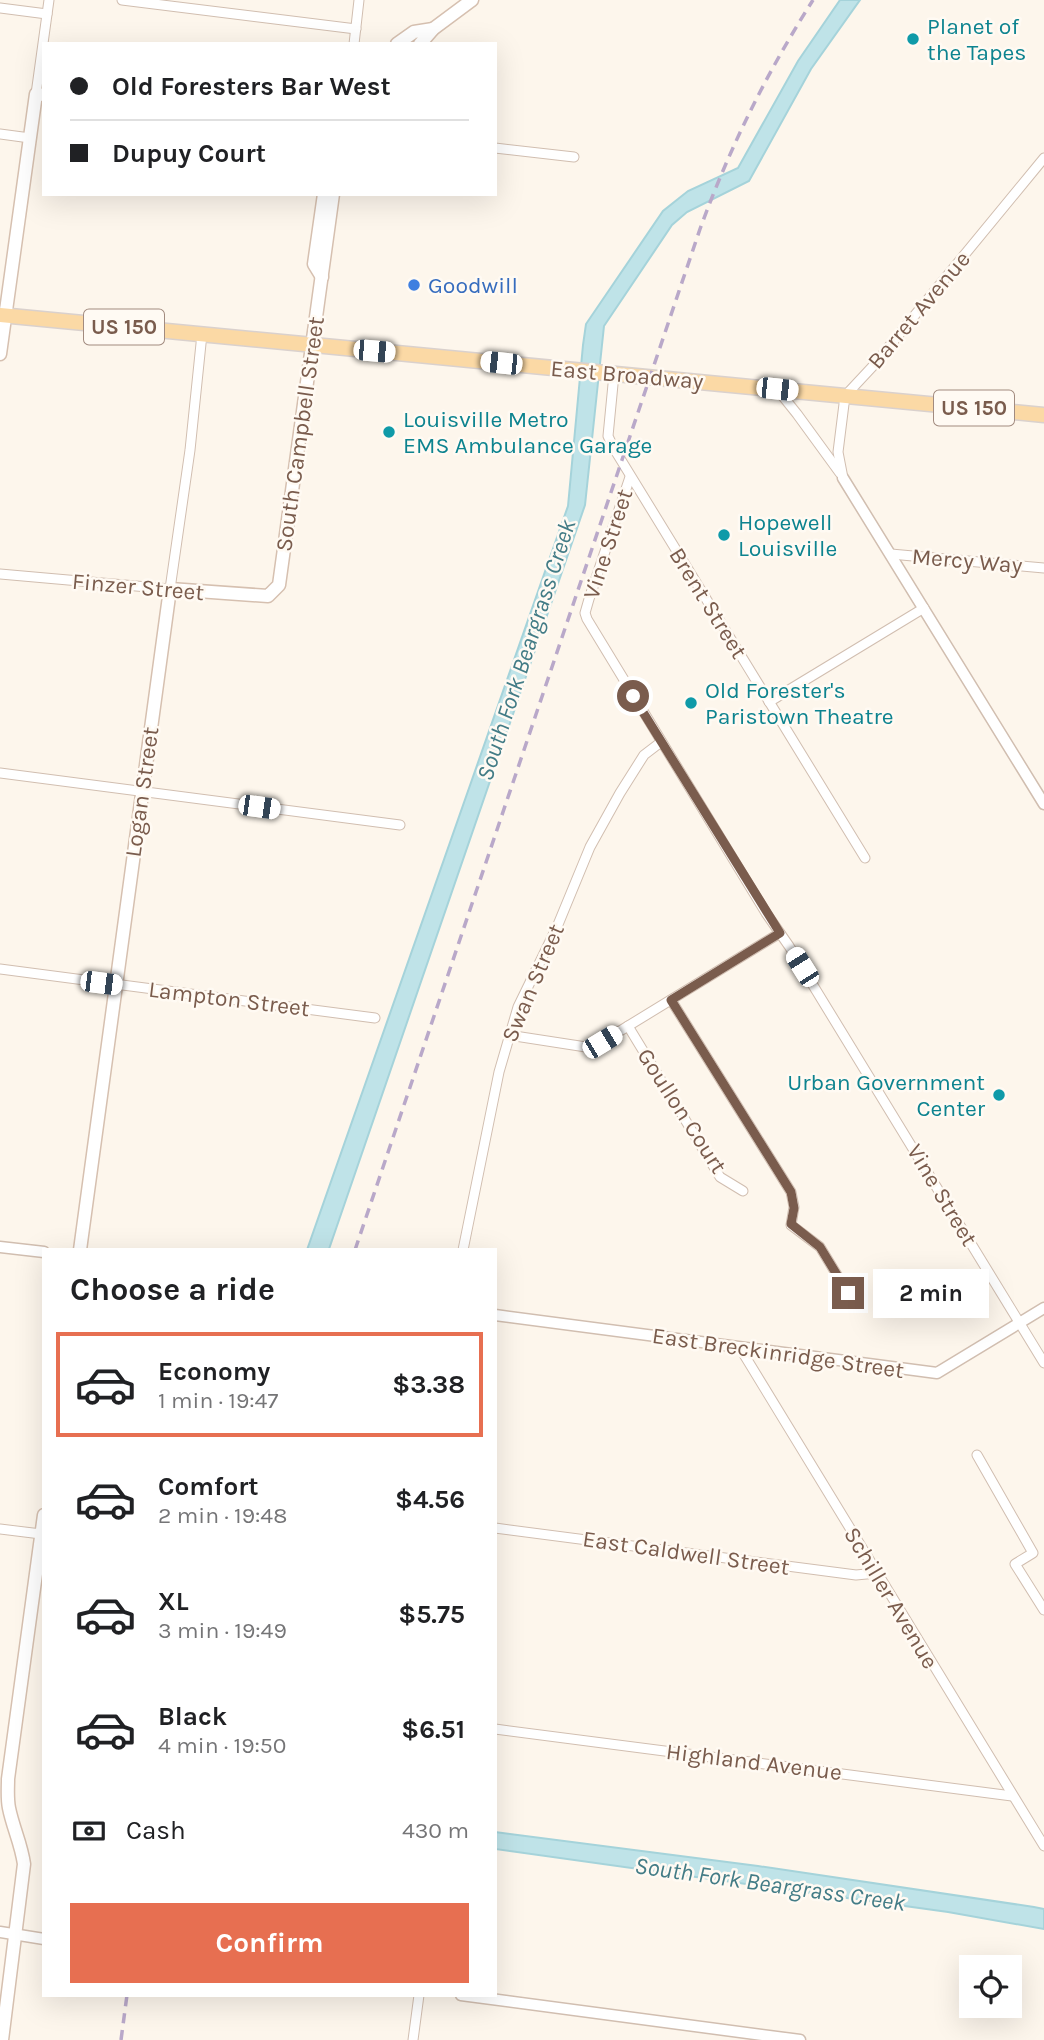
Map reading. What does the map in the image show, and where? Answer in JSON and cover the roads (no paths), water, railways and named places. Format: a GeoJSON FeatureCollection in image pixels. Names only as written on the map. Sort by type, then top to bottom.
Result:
{"type":"FeatureCollection","features":[{"type":"Feature","properties":{"kind":"main road"},"geometry":{"type":"LineString","coordinates":[[422,42],[433,29],[472,0]]}},
{"type":"Feature","properties":{"kind":"main road"},"geometry":{"type":"LineString","coordinates":[[400,42],[414,32],[433,29]]}},
{"type":"Feature","properties":{"kind":"main road"},"geometry":{"type":"LineString","coordinates":[[0,354],[2,316],[30,138],[40,95]]}},
{"type":"Feature","properties":{"kind":"main road","name":"South Campbell Street"},"geometry":{"type":"LineString","coordinates":[[322,277],[314,264],[324,196]]}},
{"type":"Feature","properties":{"kind":"main road","name":"South Campbell Street"},"geometry":{"type":"LineString","coordinates":[[275,591],[281,574],[333,196]]}},
{"type":"Feature","properties":{"kind":"main road","name":"East Broadway"},"geometry":{"type":"LineString","coordinates":[[2,316],[1044,415]]}},
{"type":"Feature","properties":{"kind":"main road","name":"Finzer Street"},"geometry":{"type":"LineString","coordinates":[[170,589],[254,596],[268,596],[275,591]]}},
{"type":"Feature","properties":{"kind":"main road","name":"Logan Street"},"geometry":{"type":"LineString","coordinates":[[80,1248],[170,589]]}},
{"type":"Feature","properties":{"kind":"main road"},"geometry":{"type":"LineString","coordinates":[[2,2040],[24,1864],[22,1846],[6,1824],[8,1779],[42,1528]]}},
{"type":"Feature","properties":{"kind":"street"},"geometry":{"type":"LineString","coordinates":[[45,42],[49,0]]}},
{"type":"Feature","properties":{"kind":"street"},"geometry":{"type":"LineString","coordinates":[[122,0],[356,29]]}},
{"type":"Feature","properties":{"kind":"street"},"geometry":{"type":"LineString","coordinates":[[354,42],[359,0]]}},
{"type":"Feature","properties":{"kind":"street"},"geometry":{"type":"LineString","coordinates":[[0,8],[47,14]]}},
{"type":"Feature","properties":{"kind":"street"},"geometry":{"type":"LineString","coordinates":[[40,95],[42,72]]}},
{"type":"Feature","properties":{"kind":"street"},"geometry":{"type":"LineString","coordinates":[[0,134],[30,138]]}},
{"type":"Feature","properties":{"kind":"street"},"geometry":{"type":"LineString","coordinates":[[497,148],[574,157]]}},
{"type":"Feature","properties":{"kind":"street","name":"Barret Avenue"},"geometry":{"type":"LineString","coordinates":[[845,396],[873,366],[1044,158]]}},
{"type":"Feature","properties":{"kind":"street","name":"Logan Street"},"geometry":{"type":"LineString","coordinates":[[170,589],[190,450],[202,334]]}},
{"type":"Feature","properties":{"kind":"street","name":"Brent Street"},"geometry":{"type":"LineString","coordinates":[[607,373],[608,436],[613,447],[865,858]]}},
{"type":"Feature","properties":{"kind":"street"},"geometry":{"type":"LineString","coordinates":[[777,389],[843,478],[1044,804]]}},
{"type":"Feature","properties":{"kind":"street"},"geometry":{"type":"LineString","coordinates":[[843,478],[838,452],[845,396]]}},
{"type":"Feature","properties":{"kind":"street","name":"Vine Street"},"geometry":{"type":"LineString","coordinates":[[630,477],[585,613],[587,619],[1044,1363]]}},
{"type":"Feature","properties":{"kind":"street","name":"Mercy Way"},"geometry":{"type":"LineString","coordinates":[[891,554],[1044,568]]}},
{"type":"Feature","properties":{"kind":"street","name":"Finzer Street"},"geometry":{"type":"LineString","coordinates":[[0,574],[170,589]]}},
{"type":"Feature","properties":{"kind":"street"},"geometry":{"type":"LineString","coordinates":[[769,702],[924,608]]}},
{"type":"Feature","properties":{"kind":"street","name":"Swan Street"},"geometry":{"type":"LineString","coordinates":[[463,1248],[508,1035],[518,1007],[557,927],[590,846],[644,755],[661,742]]}},
{"type":"Feature","properties":{"kind":"street"},"geometry":{"type":"LineString","coordinates":[[0,773],[400,825]]}},
{"type":"Feature","properties":{"kind":"street"},"geometry":{"type":"LineString","coordinates":[[508,1035],[586,1048],[602,1042],[780,933]]}},
{"type":"Feature","properties":{"kind":"street","name":"Lampton Street"},"geometry":{"type":"LineString","coordinates":[[0,969],[375,1018]]}},
{"type":"Feature","properties":{"kind":"street"},"geometry":{"type":"LineString","coordinates":[[671,1000],[791,1192],[794,1208],[791,1224],[820,1247],[848,1293]]}},
{"type":"Feature","properties":{"kind":"street","name":"Goullon Court"},"geometry":{"type":"LineString","coordinates":[[628,1026],[720,1177],[743,1191]]}},
{"type":"Feature","properties":{"kind":"street"},"geometry":{"type":"LineString","coordinates":[[0,1247],[42,1252]]}},
{"type":"Feature","properties":{"kind":"street","name":"East Breckinridge Street"},"geometry":{"type":"LineString","coordinates":[[497,1315],[937,1373],[1044,1308]]}},
{"type":"Feature","properties":{"kind":"street","name":"Schiller Avenue"},"geometry":{"type":"LineString","coordinates":[[740,1348],[1044,1846]]}},
{"type":"Feature","properties":{"kind":"street"},"geometry":{"type":"LineString","coordinates":[[977,1455],[1034,1553],[1015,1564],[1044,1610]]}},
{"type":"Feature","properties":{"kind":"street","name":"East Caldwell Street"},"geometry":{"type":"LineString","coordinates":[[497,1528],[856,1575],[877,1573]]}},
{"type":"Feature","properties":{"kind":"street"},"geometry":{"type":"LineString","coordinates":[[0,1529],[41,1534]]}},
{"type":"Feature","properties":{"kind":"street","name":"Highland Avenue"},"geometry":{"type":"LineString","coordinates":[[497,1729],[1012,1796]]}},
{"type":"Feature","properties":{"kind":"street"},"geometry":{"type":"LineString","coordinates":[[0,1932],[42,1939]]}},
{"type":"Feature","properties":{"kind":"street"},"geometry":{"type":"LineString","coordinates":[[413,2040],[419,1997]]}},
{"type":"Feature","properties":{"kind":"street"},"geometry":{"type":"LineString","coordinates":[[476,1997],[800,2040]]}},
{"type":"Feature","properties":{"kind":"water","name":"South Fork Beargrass Creek"},"geometry":{"type":"Polygon","coordinates":[[[840,0],[860,0],[811,69],[749,181],[687,212],[672,225],[604,326],[585,505],[329,1248],[308,1248],[568,506],[586,324],[663,211],[688,191],[738,168],[798,61],[840,0]]]}},
{"type":"Feature","properties":{"kind":"water","name":"South Fork Beargrass Creek"},"geometry":{"type":"Polygon","coordinates":[[[497,1832],[758,1866],[1034,1907],[1044,1909],[1044,1929],[948,1912],[497,1849],[497,1832]]]}},
{"type":"Feature","properties":{"kind":"railway"},"geometry":{"type":"LineString","coordinates":[[356,1248],[700,229],[750,112],[813,0]]}},
{"type":"Feature","properties":{"kind":"railway"},"geometry":{"type":"LineString","coordinates":[[121,2040],[127,1997]]}},
{"type":"Feature","properties":{"kind":"place","name":"Planet of the Tapes"},"geometry":{"type":"Point","coordinates":[913,39]}},
{"type":"Feature","properties":{"kind":"place","name":"Goodwill"},"geometry":{"type":"Point","coordinates":[414,285]}},
{"type":"Feature","properties":{"kind":"place","name":"Louisville Metro EMS Ambulance Garage"},"geometry":{"type":"Point","coordinates":[389,432]}},
{"type":"Feature","properties":{"kind":"place","name":"Hopewell Louisville"},"geometry":{"type":"Point","coordinates":[724,535]}},
{"type":"Feature","properties":{"kind":"place","name":"Old Forester's Paristown Theatre"},"geometry":{"type":"Point","coordinates":[691,703]}},
{"type":"Feature","properties":{"kind":"place","name":"Urban Government Center"},"geometry":{"type":"Point","coordinates":[999,1095]}}]}
